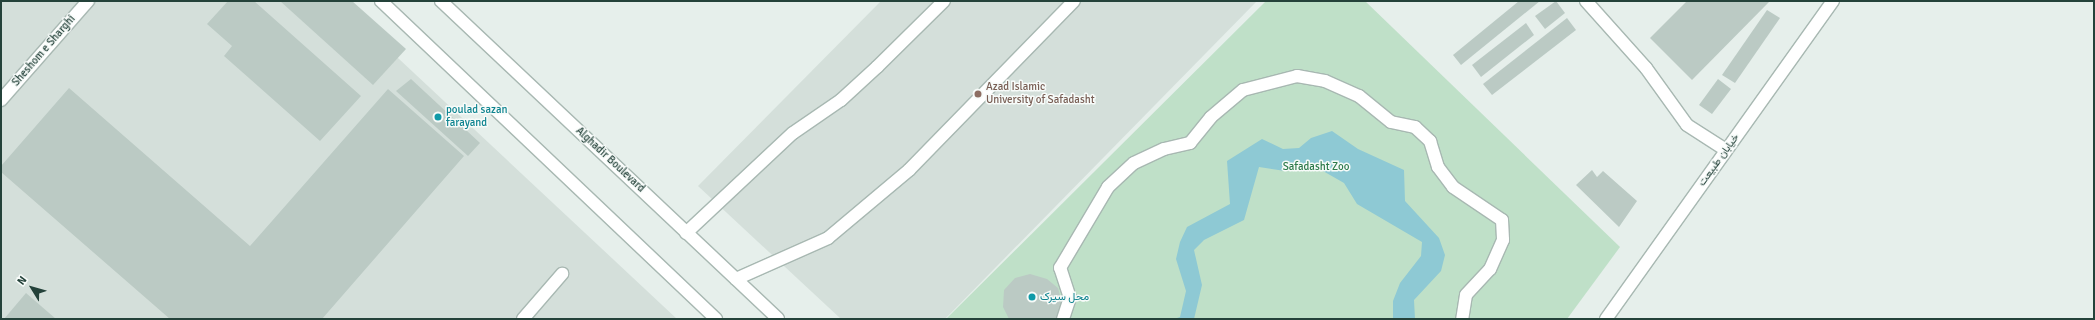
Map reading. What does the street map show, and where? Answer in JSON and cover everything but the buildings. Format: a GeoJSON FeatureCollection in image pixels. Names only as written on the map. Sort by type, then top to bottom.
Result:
{"type":"FeatureCollection","features":[{"type":"Feature","properties":{"kind":"street","name":"Sheshom e Sharghi"},"geometry":{"type":"LineString","coordinates":[[1,100],[88,1]]}},
{"type":"Feature","properties":{"kind":"street"},"geometry":{"type":"LineString","coordinates":[[381,1],[716,319]]}},
{"type":"Feature","properties":{"kind":"street","name":"Alghadir Boulevard"},"geometry":{"type":"LineString","coordinates":[[441,1],[778,319]]}},
{"type":"Feature","properties":{"kind":"street"},"geometry":{"type":"LineString","coordinates":[[686,233],[793,132],[841,100],[878,67],[944,1]]}},
{"type":"Feature","properties":{"kind":"street"},"geometry":{"type":"LineString","coordinates":[[736,279],[828,238],[909,170],[1074,1]]}},
{"type":"Feature","properties":{"kind":"street"},"geometry":{"type":"LineString","coordinates":[[1586,1],[1646,68],[1687,125],[1726,150]]}},
{"type":"Feature","properties":{"kind":"street","name":"خیابان طبیعت"},"geometry":{"type":"LineString","coordinates":[[1606,319],[1833,1]]}},
{"type":"Feature","properties":{"kind":"street"},"geometry":{"type":"LineString","coordinates":[[1063,319],[1070,298],[1060,268],[1108,187],[1134,164],[1164,149],[1190,143],[1210,117],[1242,90],[1297,76],[1325,81],[1359,96],[1391,122],[1415,127],[1430,141],[1438,167],[1453,187],[1502,220],[1503,240],[1490,269],[1466,295],[1462,319]]}},
{"type":"Feature","properties":{"kind":"street"},"geometry":{"type":"LineString","coordinates":[[523,319],[562,274]]}},
{"type":"Feature","properties":{"kind":"shaded area"},"geometry":{"type":"Polygon","coordinates":[[[1,1],[337,1],[677,319],[1,319],[1,1]]]}},
{"type":"Feature","properties":{"kind":"shaded area","name":"Azad Islamic University of Safadasht"},"geometry":{"type":"Polygon","coordinates":[[[881,1],[1257,1],[945,319],[841,319],[698,186],[881,1]]]}},
{"type":"Feature","properties":{"kind":"green space","name":"Safadasht Zoo"},"geometry":{"type":"Polygon","coordinates":[[[1266,1],[1365,1],[1620,247],[1567,319],[946,319],[1266,1]]]}},
{"type":"Feature","properties":{"kind":"water"},"geometry":{"type":"Polygon","coordinates":[[[1332,131],[1358,149],[1404,170],[1405,201],[1439,238],[1445,255],[1441,271],[1414,300],[1415,319],[1393,319],[1393,301],[1400,283],[1421,256],[1422,242],[1357,204],[1344,183],[1323,171],[1306,167],[1285,171],[1259,167],[1244,220],[1204,240],[1194,250],[1202,285],[1194,319],[1174,319],[1180,317],[1186,291],[1176,259],[1180,242],[1187,227],[1230,204],[1227,161],[1262,139],[1283,149],[1299,148],[1311,138],[1332,131]]]}},
{"type":"Feature","properties":{"kind":"place","name":"Azad Islamic University of Safadasht"},"geometry":{"type":"Point","coordinates":[978,94]}},
{"type":"Feature","properties":{"kind":"place","name":"poulad sazan farayand"},"geometry":{"type":"Point","coordinates":[438,117]}},
{"type":"Feature","properties":{"kind":"place","name":"محل سیرک"},"geometry":{"type":"Point","coordinates":[1032,297]}}]}
